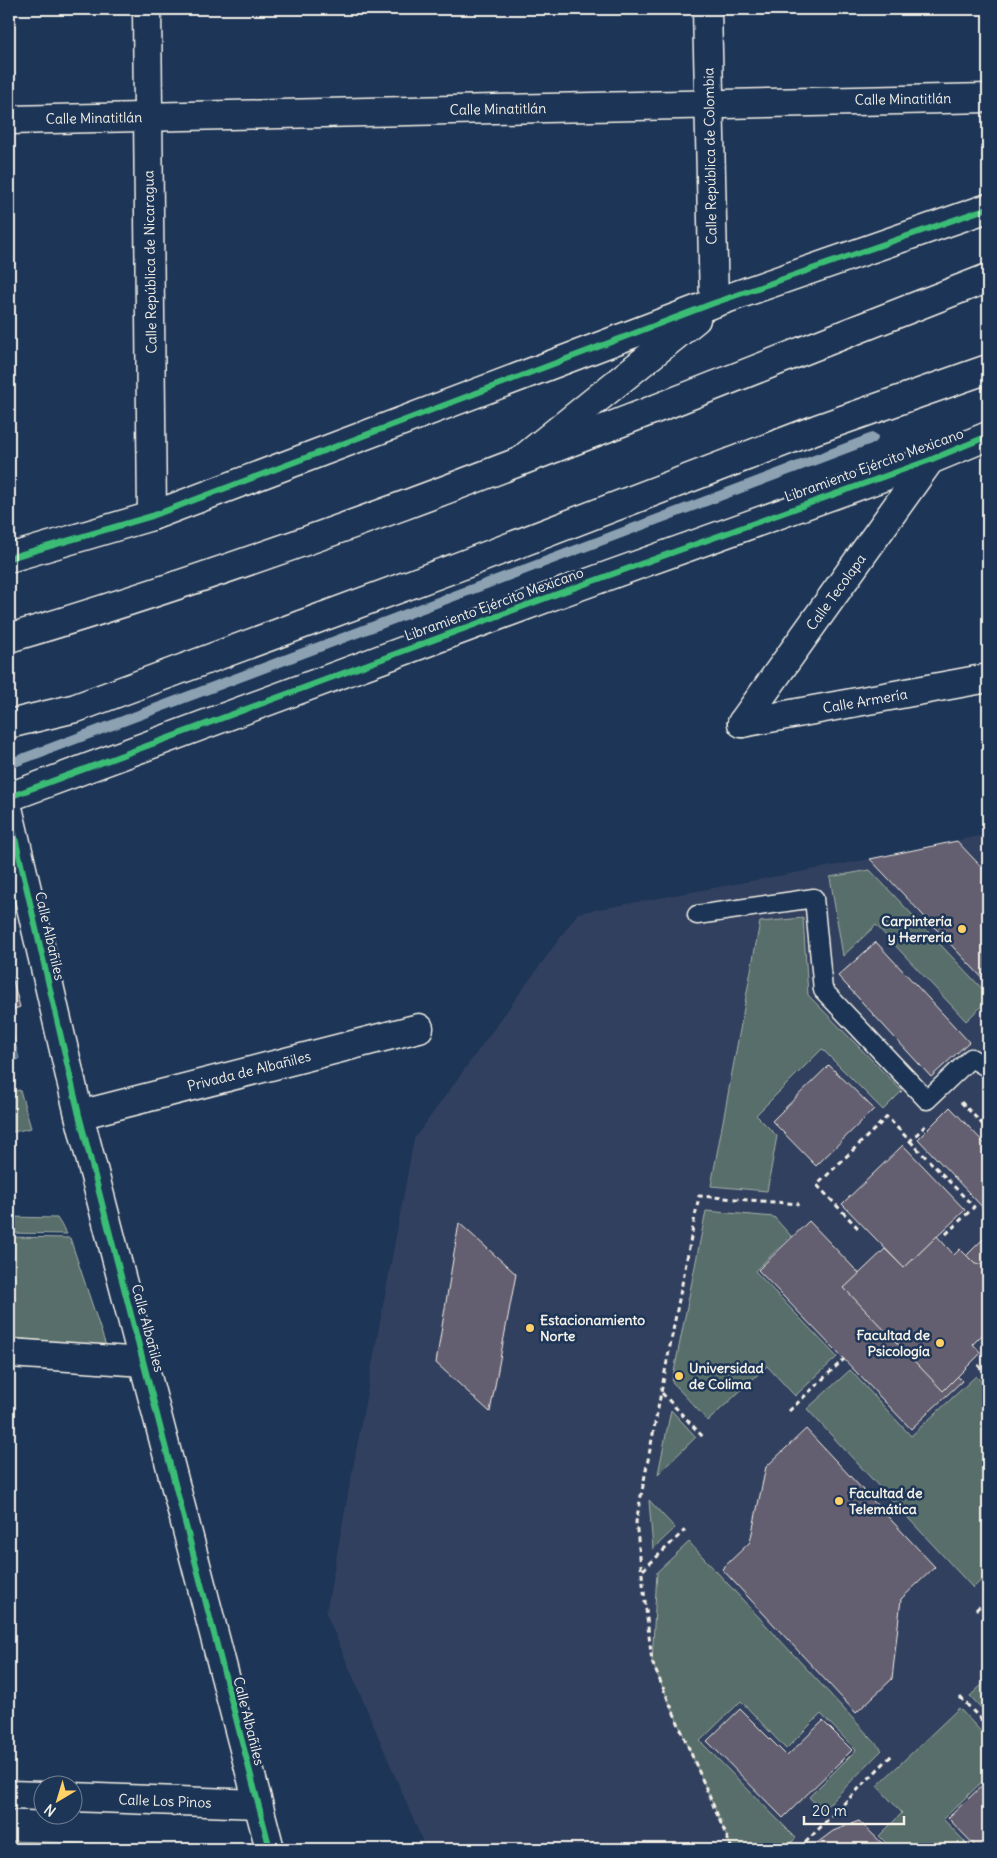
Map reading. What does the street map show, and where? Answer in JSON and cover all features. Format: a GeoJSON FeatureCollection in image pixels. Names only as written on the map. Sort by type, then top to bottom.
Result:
{"type":"FeatureCollection","features":[{"type":"Feature","properties":{"kind":"main road","name":"Calle República de Nicaragua"},"geometry":{"type":"LineString","coordinates":[[147,9],[152,516]]}},
{"type":"Feature","properties":{"kind":"main road","name":"Calle República de Colombia"},"geometry":{"type":"LineString","coordinates":[[707,9],[714,304]]}},
{"type":"Feature","properties":{"kind":"main road","name":"Calle Minatitlán"},"geometry":{"type":"LineString","coordinates":[[9,120],[988,98]]}},
{"type":"Feature","properties":{"kind":"main road"},"geometry":{"type":"LineString","coordinates":[[9,558],[152,516],[714,304],[988,208]]}},
{"type":"Feature","properties":{"kind":"main road"},"geometry":{"type":"LineString","coordinates":[[9,638],[127,604],[386,512],[988,278]]}},
{"type":"Feature","properties":{"kind":"main road"},"geometry":{"type":"LineString","coordinates":[[524,459],[714,304]]}},
{"type":"Feature","properties":{"kind":"main road"},"geometry":{"type":"LineString","coordinates":[[9,724],[76,708],[460,566],[817,429],[988,369]]}},
{"type":"Feature","properties":{"kind":"main road"},"geometry":{"type":"LineString","coordinates":[[817,429],[988,389]]}},
{"type":"Feature","properties":{"kind":"main road","name":"Libramiento Ejército Mexicano"},"geometry":{"type":"LineString","coordinates":[[9,797],[557,594],[930,460],[988,436]]}},
{"type":"Feature","properties":{"kind":"main road","name":"Calle Tecolapa"},"geometry":{"type":"LineString","coordinates":[[742,723],[930,460]]}},
{"type":"Feature","properties":{"kind":"main road","name":"Calle Armería"},"geometry":{"type":"LineString","coordinates":[[742,723],[988,678]]}},
{"type":"Feature","properties":{"kind":"main road","name":"Calle Albañiles"},"geometry":{"type":"LineString","coordinates":[[9,812],[79,1115],[270,1849]]}},
{"type":"Feature","properties":{"kind":"main road","name":"Privada de Albañiles"},"geometry":{"type":"LineString","coordinates":[[79,1115],[420,1028]]}},
{"type":"Feature","properties":{"kind":"main road"},"geometry":{"type":"LineString","coordinates":[[9,1353],[144,1362]]}},
{"type":"Feature","properties":{"kind":"main road"},"geometry":{"type":"LineString","coordinates":[[9,1795],[32,1796]]}},
{"type":"Feature","properties":{"kind":"main road","name":"Calle Los Pinos"},"geometry":{"type":"LineString","coordinates":[[82,1797],[258,1804]]}},
{"type":"Feature","properties":{"kind":"lane"},"geometry":{"type":"LineString","coordinates":[[697,915],[814,898],[823,990],[927,1100],[971,1058],[988,1068]]}},
{"type":"Feature","properties":{"kind":"path"},"geometry":{"type":"LineString","coordinates":[[988,1019],[984,1024],[988,1029]]}},
{"type":"Feature","properties":{"kind":"path"},"geometry":{"type":"LineString","coordinates":[[955,1096],[988,1130]]}},
{"type":"Feature","properties":{"kind":"path"},"geometry":{"type":"LineString","coordinates":[[858,1228],[818,1185],[887,1117],[974,1207],[943,1236]]}},
{"type":"Feature","properties":{"kind":"path"},"geometry":{"type":"LineString","coordinates":[[910,1141],[930,1122]]}},
{"type":"Feature","properties":{"kind":"path"},"geometry":{"type":"LineString","coordinates":[[732,1849],[652,1662],[636,1522],[699,1196],[799,1204]]}},
{"type":"Feature","properties":{"kind":"path"},"geometry":{"type":"LineString","coordinates":[[789,1411],[844,1360]]}},
{"type":"Feature","properties":{"kind":"path"},"geometry":{"type":"LineString","coordinates":[[978,1365],[988,1376]]}},
{"type":"Feature","properties":{"kind":"path"},"geometry":{"type":"LineString","coordinates":[[662,1393],[705,1439]]}},
{"type":"Feature","properties":{"kind":"path"},"geometry":{"type":"LineString","coordinates":[[643,1571],[685,1530]]}},
{"type":"Feature","properties":{"kind":"path"},"geometry":{"type":"LineString","coordinates":[[976,1610],[988,1598]]}},
{"type":"Feature","properties":{"kind":"path"},"geometry":{"type":"LineString","coordinates":[[960,1697],[988,1727]]}},
{"type":"Feature","properties":{"kind":"path"},"geometry":{"type":"LineString","coordinates":[[799,1849],[894,1753]]}},
{"type":"Feature","properties":{"kind":"shaded area","name":"Universidad de Colima"},"geometry":{"type":"Polygon","coordinates":[[[988,834],[988,1849],[426,1849],[326,1613],[414,1139],[578,913],[870,859],[988,834]]]}},
{"type":"Feature","properties":{"kind":"shaded area"},"geometry":{"type":"Polygon","coordinates":[[[12,1029],[19,1059],[9,1062],[9,1030],[12,1029]]]}},
{"type":"Feature","properties":{"kind":"green space"},"geometry":{"type":"Polygon","coordinates":[[[870,870],[988,995],[988,1000],[966,1021],[876,925],[843,956],[830,877],[870,870]]]}},
{"type":"Feature","properties":{"kind":"green space"},"geometry":{"type":"Polygon","coordinates":[[[803,918],[808,995],[902,1091],[883,1110],[822,1049],[756,1115],[777,1136],[767,1191],[711,1186],[760,922],[803,918]]]}},
{"type":"Feature","properties":{"kind":"green space"},"geometry":{"type":"Polygon","coordinates":[[[20,1090],[31,1128],[9,1133],[9,1092],[20,1090]]]}},
{"type":"Feature","properties":{"kind":"green space"},"geometry":{"type":"Polygon","coordinates":[[[706,1211],[774,1217],[791,1236],[755,1271],[837,1357],[795,1396],[767,1366],[708,1421],[672,1382],[706,1211]]]}},
{"type":"Feature","properties":{"kind":"green space"},"geometry":{"type":"Polygon","coordinates":[[[9,1217],[57,1218],[67,1234],[9,1233],[9,1217]]]}},
{"type":"Feature","properties":{"kind":"green space"},"geometry":{"type":"Polygon","coordinates":[[[9,1237],[70,1238],[106,1346],[9,1338],[9,1237]]]}},
{"type":"Feature","properties":{"kind":"green space"},"geometry":{"type":"Polygon","coordinates":[[[850,1370],[911,1436],[976,1376],[988,1389],[988,1574],[973,1588],[807,1409],[850,1370]]]}},
{"type":"Feature","properties":{"kind":"green space"},"geometry":{"type":"Polygon","coordinates":[[[671,1410],[696,1437],[658,1474],[671,1410]]]}},
{"type":"Feature","properties":{"kind":"green space"},"geometry":{"type":"Polygon","coordinates":[[[649,1500],[675,1528],[653,1549],[649,1500]]]}},
{"type":"Feature","properties":{"kind":"green space"},"geometry":{"type":"Polygon","coordinates":[[[689,1542],[882,1750],[822,1811],[809,1797],[856,1750],[821,1714],[786,1749],[741,1701],[700,1741],[796,1838],[785,1849],[732,1849],[652,1662],[657,1572],[689,1542]]]}},
{"type":"Feature","properties":{"kind":"green space"},"geometry":{"type":"Polygon","coordinates":[[[988,1679],[988,1715],[970,1696],[988,1679]]]}},
{"type":"Feature","properties":{"kind":"green space"},"geometry":{"type":"Polygon","coordinates":[[[959,1708],[988,1739],[988,1776],[943,1819],[972,1849],[892,1849],[879,1836],[902,1813],[877,1786],[959,1708]]]}},
{"type":"Feature","properties":{"kind":"green space"},"geometry":{"type":"Polygon","coordinates":[[[9,1841],[220,1847],[220,1849],[9,1849],[9,1841]]]}},
{"type":"Feature","properties":{"kind":"building","name":"Carpintería y Herrería"},"geometry":{"type":"Polygon","coordinates":[[[957,841],[988,874],[988,984],[870,859],[957,841]]]}},
{"type":"Feature","properties":{"kind":"building","name":"Carpintería y Herrería"},"geometry":{"type":"Polygon","coordinates":[[[876,942],[969,1042],[931,1077],[838,976],[876,942]]]}},
{"type":"Feature","properties":{"kind":"building"},"geometry":{"type":"Polygon","coordinates":[[[9,966],[20,1007],[9,1011],[9,966]]]}},
{"type":"Feature","properties":{"kind":"building"},"geometry":{"type":"Polygon","coordinates":[[[829,1065],[874,1109],[816,1166],[772,1121],[829,1065]]]}},
{"type":"Feature","properties":{"kind":"building"},"geometry":{"type":"Polygon","coordinates":[[[950,1107],[988,1147],[988,1213],[918,1139],[950,1107]]]}},
{"type":"Feature","properties":{"kind":"building"},"geometry":{"type":"Polygon","coordinates":[[[903,1145],[965,1210],[904,1268],[842,1204],[903,1145]]]}},
{"type":"Feature","properties":{"kind":"building","name":"Facultad de Psicología"},"geometry":{"type":"Polygon","coordinates":[[[809,1221],[962,1381],[911,1429],[758,1270],[809,1221]]]}},
{"type":"Feature","properties":{"kind":"building"},"geometry":{"type":"Polygon","coordinates":[[[459,1223],[516,1274],[490,1412],[436,1363],[459,1223]]]}},
{"type":"Feature","properties":{"kind":"building"},"geometry":{"type":"Polygon","coordinates":[[[988,1234],[988,1270],[975,1270],[964,1258],[988,1234]]]}},
{"type":"Feature","properties":{"kind":"building"},"geometry":{"type":"Polygon","coordinates":[[[937,1236],[954,1255],[960,1249],[975,1264],[988,1265],[988,1335],[985,1332],[973,1344],[981,1353],[943,1391],[844,1288],[885,1249],[904,1268],[937,1236]]]}},
{"type":"Feature","properties":{"kind":"building","name":"Facultad de Telemática"},"geometry":{"type":"Polygon","coordinates":[[[806,1429],[935,1567],[901,1599],[892,1679],[856,1713],[722,1569],[750,1542],[766,1467],[806,1429]]]}},
{"type":"Feature","properties":{"kind":"building"},"geometry":{"type":"Polygon","coordinates":[[[740,1709],[787,1756],[823,1721],[852,1750],[783,1818],[707,1741],[740,1709]]]}},
{"type":"Feature","properties":{"kind":"building"},"geometry":{"type":"Polygon","coordinates":[[[988,1780],[988,1849],[978,1849],[948,1818],[988,1780]]]}},
{"type":"Feature","properties":{"kind":"building"},"geometry":{"type":"Polygon","coordinates":[[[859,1821],[888,1849],[809,1849],[833,1831],[859,1821]]]}},
{"type":"Feature","properties":{"kind":"waterway"},"geometry":{"type":"LineString","coordinates":[[9,764],[873,438]]}},
{"type":"Feature","properties":{"kind":"cycle path"},"geometry":{"type":"LineString","coordinates":[[9,558],[152,516],[714,303],[988,208]]}},
{"type":"Feature","properties":{"kind":"cycle path"},"geometry":{"type":"LineString","coordinates":[[9,797],[557,594],[930,460],[988,436]]}},
{"type":"Feature","properties":{"kind":"cycle path"},"geometry":{"type":"LineString","coordinates":[[9,812],[79,1115],[270,1849]]}},
{"type":"Feature","properties":{"kind":"place","name":"Carpintería y Herrería"},"geometry":{"type":"Point","coordinates":[962,929]}},
{"type":"Feature","properties":{"kind":"place","name":"Estacionamiento Norte"},"geometry":{"type":"Point","coordinates":[530,1328]}},
{"type":"Feature","properties":{"kind":"place","name":"Facultad de Psicología"},"geometry":{"type":"Point","coordinates":[940,1343]}},
{"type":"Feature","properties":{"kind":"place","name":"Universidad de Colima"},"geometry":{"type":"Point","coordinates":[679,1376]}},
{"type":"Feature","properties":{"kind":"place","name":"Facultad de Telemática"},"geometry":{"type":"Point","coordinates":[839,1501]}}]}
